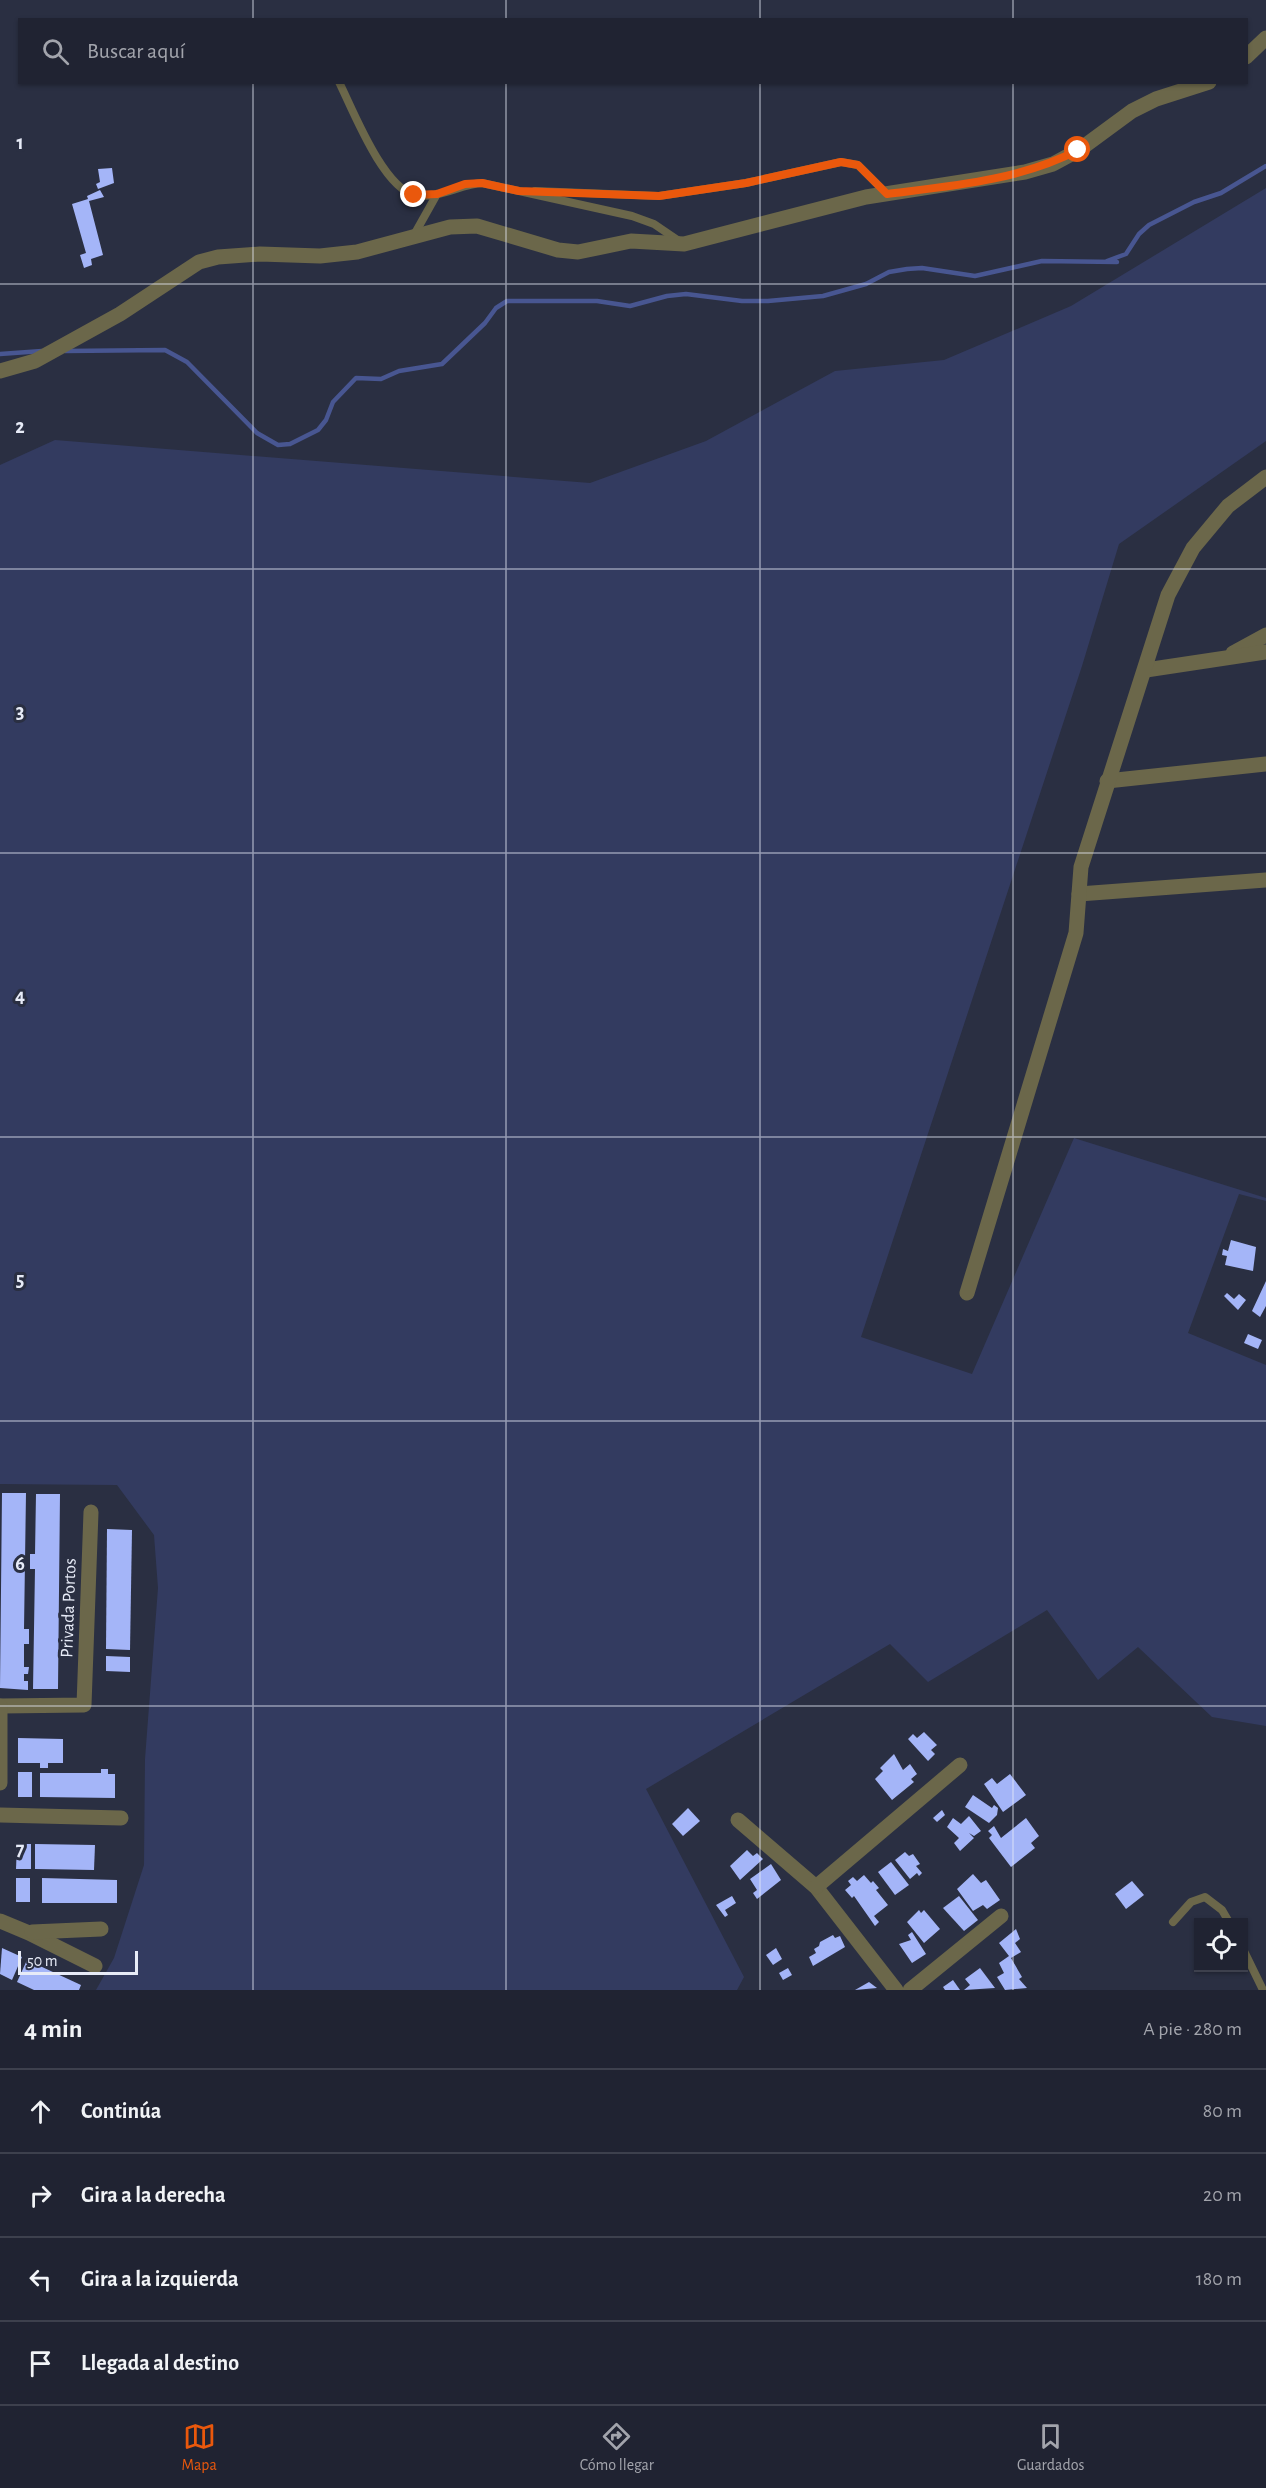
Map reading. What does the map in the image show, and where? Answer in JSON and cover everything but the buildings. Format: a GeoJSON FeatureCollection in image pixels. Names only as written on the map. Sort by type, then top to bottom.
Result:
{"type":"FeatureCollection","features":[{"type":"Feature","properties":{"kind":"street"},"geometry":{"type":"LineString","coordinates":[[1248,55],[1266,38]]}},
{"type":"Feature","properties":{"kind":"street"},"geometry":{"type":"LineString","coordinates":[[0,371],[35,361],[120,314],[199,262],[239,254],[320,256],[357,252],[450,227],[477,226],[558,250],[578,252],[631,241],[684,244],[828,209],[845,201],[1025,172],[1053,164],[1078,150],[1131,111],[1155,99],[1203,84]]}},
{"type":"Feature","properties":{"kind":"street"},"geometry":{"type":"LineString","coordinates":[[966,1293],[1076,933],[1082,867],[1107,782],[1146,670],[1167,595],[1193,548],[1228,506],[1266,477]]}},
{"type":"Feature","properties":{"kind":"street"},"geometry":{"type":"LineString","coordinates":[[1220,660],[1266,636]]}},
{"type":"Feature","properties":{"kind":"street"},"geometry":{"type":"LineString","coordinates":[[1146,670],[1266,652]]}},
{"type":"Feature","properties":{"kind":"street"},"geometry":{"type":"LineString","coordinates":[[1107,782],[1266,764]]}},
{"type":"Feature","properties":{"kind":"street"},"geometry":{"type":"LineString","coordinates":[[1079,894],[1266,880]]}},
{"type":"Feature","properties":{"kind":"street","name":"Privada Portos"},"geometry":{"type":"LineString","coordinates":[[1,1706],[84,1705],[91,1512]]}},
{"type":"Feature","properties":{"kind":"street"},"geometry":{"type":"LineString","coordinates":[[0,1783],[1,1706]]}},
{"type":"Feature","properties":{"kind":"street"},"geometry":{"type":"LineString","coordinates":[[816,1887],[960,1765]]}},
{"type":"Feature","properties":{"kind":"street"},"geometry":{"type":"LineString","coordinates":[[0,1815],[121,1818]]}},
{"type":"Feature","properties":{"kind":"street"},"geometry":{"type":"LineString","coordinates":[[738,1820],[816,1887],[896,1990]]}},
{"type":"Feature","properties":{"kind":"street"},"geometry":{"type":"LineString","coordinates":[[910,1990],[1001,1916]]}},
{"type":"Feature","properties":{"kind":"street"},"geometry":{"type":"LineString","coordinates":[[0,1921],[95,1966]]}},
{"type":"Feature","properties":{"kind":"street"},"geometry":{"type":"LineString","coordinates":[[29,1933],[100,1929]]}},
{"type":"Feature","properties":{"kind":"lane"},"geometry":{"type":"LineString","coordinates":[[340,84],[385,171],[398,186],[414,195],[437,194],[465,184],[482,183],[632,216],[654,225],[684,244]]}},
{"type":"Feature","properties":{"kind":"lane"},"geometry":{"type":"LineString","coordinates":[[519,191],[659,196],[746,183],[841,162],[858,165],[887,194]]}},
{"type":"Feature","properties":{"kind":"lane"},"geometry":{"type":"LineString","coordinates":[[413,237],[437,194]]}},
{"type":"Feature","properties":{"kind":"lane"},"geometry":{"type":"LineString","coordinates":[[1173,1922],[1191,1902],[1205,1897],[1222,1910],[1226,1918]]}},
{"type":"Feature","properties":{"kind":"lane"},"geometry":{"type":"LineString","coordinates":[[1248,1959],[1263,1990]]}},
{"type":"Feature","properties":{"kind":"shaded area"},"geometry":{"type":"Polygon","coordinates":[[[1266,188],[1266,441],[1119,544],[1082,666],[861,1337],[972,1374],[1074,1138],[1266,1198],[1266,1201],[1239,1194],[1188,1333],[1266,1365],[1266,1726],[1212,1717],[1138,1647],[1098,1680],[1047,1610],[928,1682],[890,1644],[646,1789],[744,1977],[737,1990],[96,1990],[114,1958],[144,1865],[145,1759],[158,1588],[154,1535],[117,1485],[0,1484],[0,465],[55,440],[590,483],[706,441],[835,371],[944,360],[1071,306],[1266,188]]]}},
{"type":"Feature","properties":{"kind":"waterway"},"geometry":{"type":"LineString","coordinates":[[65,351],[165,350],[187,362],[257,433],[278,445],[290,444],[318,430],[326,420],[333,402],[356,378],[381,379],[399,371],[442,364],[485,323],[496,308],[507,301],[597,301],[630,306],[667,296],[686,294],[742,301],[768,301],[823,296],[866,284],[889,272],[907,269],[922,268],[975,276],[1042,261],[1117,262],[1107,261],[1126,254],[1139,234],[1149,225],[1194,202],[1221,193],[1266,166]]}},
{"type":"Feature","properties":{"kind":"waterway"},"geometry":{"type":"LineString","coordinates":[[0,354],[42,351]]}},
{"type":"Feature","properties":{"kind":"route"},"geometry":{"type":"LineString","coordinates":[[414,195],[437,194],[465,184],[482,183],[519,191],[659,196],[746,183],[841,162],[858,165],[887,194],[1025,172],[1053,164],[1078,150]]}}]}
